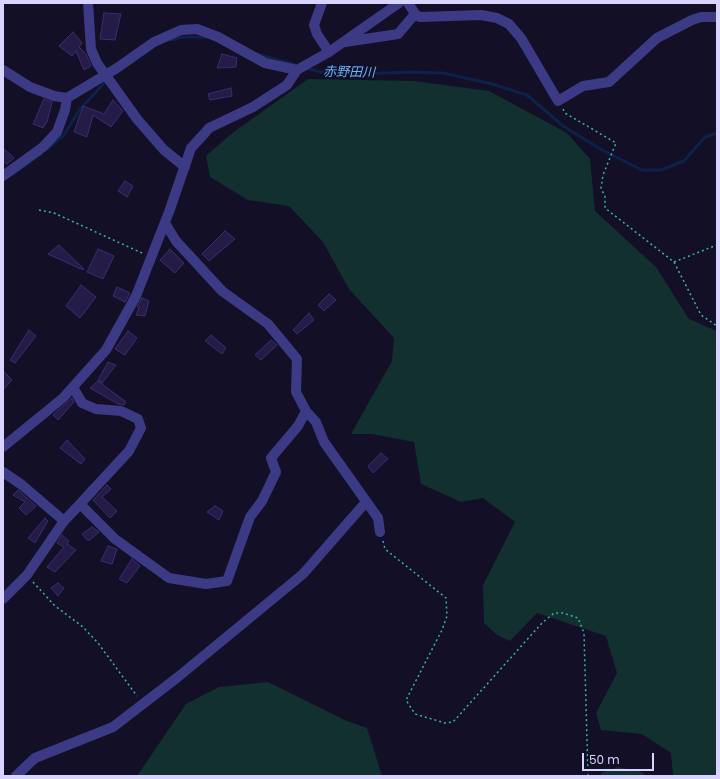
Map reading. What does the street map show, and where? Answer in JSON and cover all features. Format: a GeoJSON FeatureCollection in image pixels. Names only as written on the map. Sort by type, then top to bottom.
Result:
{"type":"FeatureCollection","features":[{"type":"Feature","properties":{"kind":"street"},"geometry":{"type":"LineString","coordinates":[[88,3],[91,49],[97,63],[137,119],[164,150],[185,167]]}},
{"type":"Feature","properties":{"kind":"street"},"geometry":{"type":"LineString","coordinates":[[322,3],[314,25],[317,34],[329,52]]}},
{"type":"Feature","properties":{"kind":"street"},"geometry":{"type":"LineString","coordinates":[[3,447],[63,398],[106,350],[136,296],[165,223],[191,148],[209,128],[261,102],[288,85],[297,70],[329,52],[399,3]]}},
{"type":"Feature","properties":{"kind":"street"},"geometry":{"type":"LineString","coordinates":[[408,3],[415,14],[420,17],[481,16],[497,18],[509,24],[524,44],[558,101],[583,86],[610,82],[657,38],[692,20],[701,17],[717,17]]}},
{"type":"Feature","properties":{"kind":"street"},"geometry":{"type":"LineString","coordinates":[[343,42],[398,34],[415,14]]}},
{"type":"Feature","properties":{"kind":"street"},"geometry":{"type":"LineString","coordinates":[[3,70],[30,87],[54,96],[67,98],[117,68],[154,42],[181,30],[197,29],[218,37],[265,63],[297,70]]}},
{"type":"Feature","properties":{"kind":"street"},"geometry":{"type":"LineString","coordinates":[[3,176],[43,147],[56,132],[65,110],[67,98]]}},
{"type":"Feature","properties":{"kind":"street"},"geometry":{"type":"LineString","coordinates":[[165,223],[176,241],[222,291],[268,324],[297,359],[296,392],[306,411],[316,422],[324,442],[378,518],[380,532]]}},
{"type":"Feature","properties":{"kind":"street"},"geometry":{"type":"LineString","coordinates":[[3,599],[27,575],[64,521],[114,469],[129,451],[140,428],[138,419],[121,411],[96,409],[82,403],[73,387]]}},
{"type":"Feature","properties":{"kind":"street"},"geometry":{"type":"LineString","coordinates":[[80,504],[115,539],[169,578],[206,584],[227,581],[250,517],[262,501],[276,472],[271,458],[298,426],[306,411]]}},
{"type":"Feature","properties":{"kind":"street"},"geometry":{"type":"LineString","coordinates":[[3,472],[22,485],[64,521]]}},
{"type":"Feature","properties":{"kind":"street"},"geometry":{"type":"LineString","coordinates":[[16,776],[35,758],[113,727],[143,704],[303,574],[366,502]]}},
{"type":"Feature","properties":{"kind":"path"},"geometry":{"type":"LineString","coordinates":[[558,101],[565,113],[616,143],[603,175],[601,188],[605,208],[674,262],[702,315],[717,326]]}},
{"type":"Feature","properties":{"kind":"path"},"geometry":{"type":"LineString","coordinates":[[39,210],[54,213],[152,257]]}},
{"type":"Feature","properties":{"kind":"path"},"geometry":{"type":"LineString","coordinates":[[674,262],[717,245]]}},
{"type":"Feature","properties":{"kind":"path"},"geometry":{"type":"LineString","coordinates":[[380,532],[385,549],[446,598],[447,616],[442,630],[406,700],[415,714],[445,723],[453,722],[542,623],[554,613],[563,613],[578,618],[584,633],[588,776]]}},
{"type":"Feature","properties":{"kind":"path"},"geometry":{"type":"LineString","coordinates":[[27,575],[54,606],[84,627],[98,643],[143,704]]}},
{"type":"Feature","properties":{"kind":"green space"},"geometry":{"type":"Polygon","coordinates":[[[308,79],[414,81],[489,91],[567,133],[590,159],[595,211],[656,267],[689,319],[717,331],[717,776],[673,776],[671,753],[642,734],[601,730],[596,713],[617,673],[606,636],[537,613],[510,641],[497,635],[484,623],[483,585],[515,522],[483,498],[461,502],[421,484],[414,442],[372,434],[351,434],[392,361],[394,338],[349,289],[323,242],[289,206],[248,200],[210,177],[206,156],[231,134],[308,79]]]}},
{"type":"Feature","properties":{"kind":"green space"},"geometry":{"type":"Polygon","coordinates":[[[268,682],[347,721],[367,728],[382,776],[137,776],[186,704],[219,687],[268,682]]]}},
{"type":"Feature","properties":{"kind":"green space"},"geometry":{"type":"Polygon","coordinates":[[[618,767],[642,772],[646,776],[601,776],[601,773],[618,767]]]}},
{"type":"Feature","properties":{"kind":"building"},"geometry":{"type":"Polygon","coordinates":[[[104,13],[121,14],[115,40],[100,39],[104,13]]]}},
{"type":"Feature","properties":{"kind":"building"},"geometry":{"type":"Polygon","coordinates":[[[73,32],[82,43],[79,47],[86,54],[91,66],[84,70],[76,51],[72,56],[59,46],[73,32]]]}},
{"type":"Feature","properties":{"kind":"building"},"geometry":{"type":"Polygon","coordinates":[[[222,54],[237,58],[236,67],[217,68],[222,54]]]}},
{"type":"Feature","properties":{"kind":"building"},"geometry":{"type":"Polygon","coordinates":[[[231,88],[232,96],[210,100],[208,94],[231,88]]]}},
{"type":"Feature","properties":{"kind":"building"},"geometry":{"type":"Polygon","coordinates":[[[44,99],[52,102],[47,122],[43,128],[33,124],[44,99]]]}},
{"type":"Feature","properties":{"kind":"building"},"geometry":{"type":"Polygon","coordinates":[[[113,100],[123,111],[111,127],[93,115],[87,137],[74,132],[83,106],[104,114],[113,100]]]}},
{"type":"Feature","properties":{"kind":"building"},"geometry":{"type":"Polygon","coordinates":[[[3,148],[14,158],[7,164],[3,161],[3,148]]]}},
{"type":"Feature","properties":{"kind":"building"},"geometry":{"type":"Polygon","coordinates":[[[125,181],[133,186],[127,197],[118,191],[125,181]]]}},
{"type":"Feature","properties":{"kind":"building"},"geometry":{"type":"Polygon","coordinates":[[[225,231],[235,239],[209,261],[202,254],[225,231]]]}},
{"type":"Feature","properties":{"kind":"building"},"geometry":{"type":"Polygon","coordinates":[[[59,245],[84,269],[83,270],[48,254],[59,245]]]}},
{"type":"Feature","properties":{"kind":"building"},"geometry":{"type":"Polygon","coordinates":[[[98,249],[114,256],[103,279],[87,272],[98,249]]]}},
{"type":"Feature","properties":{"kind":"building"},"geometry":{"type":"Polygon","coordinates":[[[170,249],[184,263],[175,273],[160,260],[170,249]]]}},
{"type":"Feature","properties":{"kind":"building"},"geometry":{"type":"Polygon","coordinates":[[[81,285],[96,297],[80,318],[66,306],[81,285]]]}},
{"type":"Feature","properties":{"kind":"building"},"geometry":{"type":"Polygon","coordinates":[[[117,287],[130,293],[125,302],[113,296],[117,287]]]}},
{"type":"Feature","properties":{"kind":"building"},"geometry":{"type":"Polygon","coordinates":[[[329,294],[336,300],[324,311],[318,305],[329,294]]]}},
{"type":"Feature","properties":{"kind":"building"},"geometry":{"type":"Polygon","coordinates":[[[142,298],[149,301],[145,316],[136,315],[139,308],[137,307],[142,298]]]}},
{"type":"Feature","properties":{"kind":"building"},"geometry":{"type":"Polygon","coordinates":[[[309,313],[314,320],[297,334],[293,330],[309,313]]]}},
{"type":"Feature","properties":{"kind":"building"},"geometry":{"type":"Polygon","coordinates":[[[29,330],[36,336],[15,363],[10,360],[29,330]]]}},
{"type":"Feature","properties":{"kind":"building"},"geometry":{"type":"Polygon","coordinates":[[[128,331],[137,338],[125,355],[115,349],[128,331]]]}},
{"type":"Feature","properties":{"kind":"building"},"geometry":{"type":"Polygon","coordinates":[[[211,335],[226,348],[222,354],[205,341],[211,335]]]}},
{"type":"Feature","properties":{"kind":"building"},"geometry":{"type":"Polygon","coordinates":[[[271,340],[277,345],[261,360],[255,355],[271,340]]]}},
{"type":"Feature","properties":{"kind":"building"},"geometry":{"type":"Polygon","coordinates":[[[108,362],[116,365],[102,383],[98,380],[108,362]]]}},
{"type":"Feature","properties":{"kind":"building"},"geometry":{"type":"Polygon","coordinates":[[[3,371],[12,380],[3,390],[3,371]]]}},
{"type":"Feature","properties":{"kind":"building"},"geometry":{"type":"Polygon","coordinates":[[[98,381],[126,402],[124,405],[118,404],[90,388],[98,381]]]}},
{"type":"Feature","properties":{"kind":"building"},"geometry":{"type":"Polygon","coordinates":[[[72,398],[74,402],[58,420],[53,415],[72,398]]]}},
{"type":"Feature","properties":{"kind":"building"},"geometry":{"type":"Polygon","coordinates":[[[67,440],[85,459],[81,464],[60,448],[67,440]]]}},
{"type":"Feature","properties":{"kind":"building"},"geometry":{"type":"Polygon","coordinates":[[[381,453],[388,459],[373,473],[368,466],[381,453]]]}},
{"type":"Feature","properties":{"kind":"building"},"geometry":{"type":"Polygon","coordinates":[[[107,485],[111,489],[102,497],[117,511],[110,518],[93,500],[107,485]]]}},
{"type":"Feature","properties":{"kind":"building"},"geometry":{"type":"Polygon","coordinates":[[[18,490],[36,506],[26,515],[19,508],[25,502],[13,495],[18,490]]]}},
{"type":"Feature","properties":{"kind":"building"},"geometry":{"type":"Polygon","coordinates":[[[215,506],[223,511],[219,520],[207,512],[215,506]]]}},
{"type":"Feature","properties":{"kind":"building"},"geometry":{"type":"Polygon","coordinates":[[[45,518],[48,521],[35,543],[28,538],[45,518]]]}},
{"type":"Feature","properties":{"kind":"building"},"geometry":{"type":"Polygon","coordinates":[[[92,527],[99,532],[90,540],[87,540],[82,534],[92,527]]]}},
{"type":"Feature","properties":{"kind":"building"},"geometry":{"type":"Polygon","coordinates":[[[62,535],[69,541],[67,544],[76,550],[55,572],[47,567],[64,547],[57,543],[62,535]]]}},
{"type":"Feature","properties":{"kind":"building"},"geometry":{"type":"Polygon","coordinates":[[[108,546],[117,549],[112,564],[101,561],[108,546]]]}},
{"type":"Feature","properties":{"kind":"building"},"geometry":{"type":"Polygon","coordinates":[[[132,559],[140,566],[127,583],[119,579],[132,559]]]}},
{"type":"Feature","properties":{"kind":"building"},"geometry":{"type":"Polygon","coordinates":[[[58,583],[64,588],[58,596],[51,588],[58,583]]]}},
{"type":"Feature","properties":{"kind":"waterway","name":"赤野田川"},"geometry":{"type":"LineString","coordinates":[[170,40],[183,37],[206,37]]}},
{"type":"Feature","properties":{"kind":"waterway","name":"赤野田川"},"geometry":{"type":"LineString","coordinates":[[257,54],[296,65]]}},
{"type":"Feature","properties":{"kind":"waterway","name":"赤野田川"},"geometry":{"type":"LineString","coordinates":[[305,68],[325,73],[443,73],[492,84],[527,95],[563,126],[602,150],[642,170],[661,170],[684,161],[705,137],[717,133]]}},
{"type":"Feature","properties":{"kind":"waterway","name":"赤野田川"},"geometry":{"type":"LineString","coordinates":[[48,148],[64,135],[80,109],[107,80]]}},
{"type":"Feature","properties":{"kind":"waterway","name":"赤野田川"},"geometry":{"type":"LineString","coordinates":[[13,174],[41,154]]}}]}
